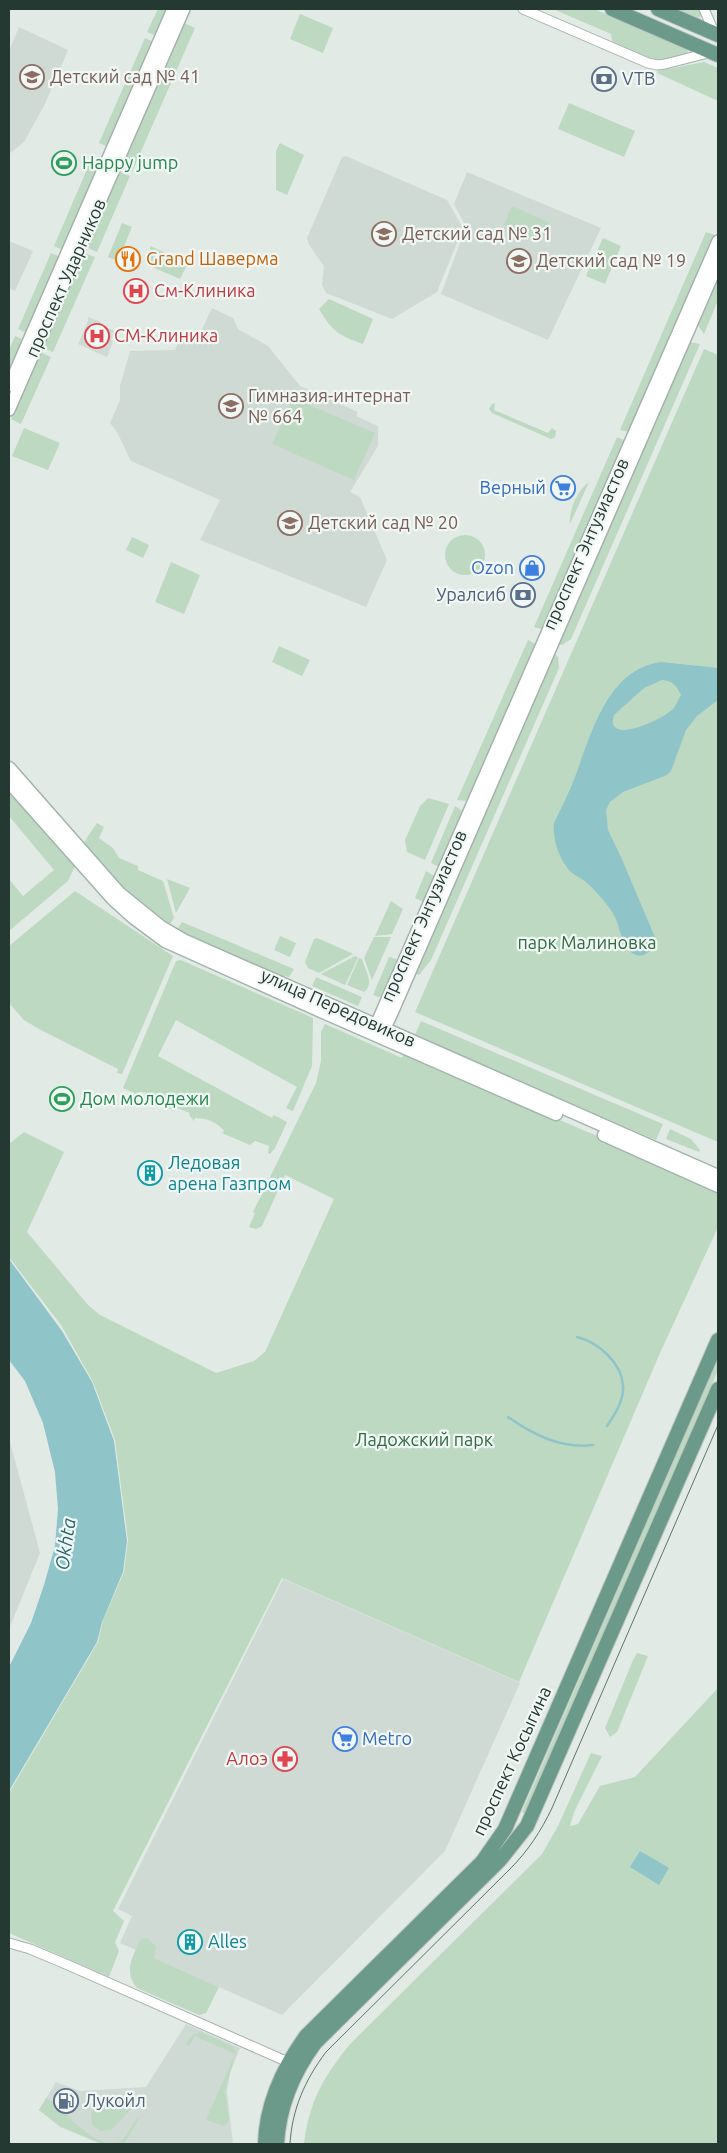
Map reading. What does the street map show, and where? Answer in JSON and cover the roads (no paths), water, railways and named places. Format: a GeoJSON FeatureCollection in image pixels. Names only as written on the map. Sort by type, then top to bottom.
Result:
{"type":"FeatureCollection","features":[{"type":"Feature","properties":{"kind":"main road"},"geometry":{"type":"LineString","coordinates":[[612,9],[715,54]]}},
{"type":"Feature","properties":{"kind":"main road"},"geometry":{"type":"LineString","coordinates":[[658,9],[717,34]]}},
{"type":"Feature","properties":{"kind":"main road","name":"улица Передовиков"},"geometry":{"type":"LineString","coordinates":[[9,768],[119,892],[161,927],[192,944],[718,1186]]}},
{"type":"Feature","properties":{"kind":"main road","name":"улица Передовиков"},"geometry":{"type":"LineString","coordinates":[[9,782],[113,899],[156,935],[179,948],[379,1030],[718,1176]]}},
{"type":"Feature","properties":{"kind":"main road","name":"проспект Косыгина"},"geometry":{"type":"LineString","coordinates":[[265,2144],[271,2104],[288,2062],[306,2036],[482,1862],[502,1835],[718,1340]]}},
{"type":"Feature","properties":{"kind":"main road","name":"проспект Косыгина"},"geometry":{"type":"LineString","coordinates":[[277,2144],[279,2124],[288,2090],[296,2073],[315,2043],[500,1860],[527,1826],[718,1389]]}},
{"type":"Feature","properties":{"kind":"street","name":"проспект Ударников"},"geometry":{"type":"LineString","coordinates":[[9,410],[32,346],[173,9]]}},
{"type":"Feature","properties":{"kind":"street","name":"проспект Ударников"},"geometry":{"type":"LineString","coordinates":[[9,386],[32,346],[184,9]]}},
{"type":"Feature","properties":{"kind":"street"},"geometry":{"type":"LineString","coordinates":[[523,9],[657,65],[715,54]]}},
{"type":"Feature","properties":{"kind":"street"},"geometry":{"type":"LineString","coordinates":[[704,9],[717,34]]}},
{"type":"Feature","properties":{"kind":"street","name":"проспект Энтузиастов"},"geometry":{"type":"LineString","coordinates":[[379,1030],[718,241]]}},
{"type":"Feature","properties":{"kind":"street","name":"проспект Энтузиастов"},"geometry":{"type":"LineString","coordinates":[[379,1030],[718,263]]}},
{"type":"Feature","properties":{"kind":"street"},"geometry":{"type":"LineString","coordinates":[[9,1943],[30,1949],[68,1965],[288,2062]]}},
{"type":"Feature","properties":{"kind":"water"},"geometry":{"type":"Polygon","coordinates":[[[661,662],[718,668],[718,700],[697,716],[686,730],[671,771],[667,775],[623,792],[610,802],[606,810],[608,830],[654,935],[655,944],[649,952],[641,956],[634,954],[627,947],[615,917],[602,898],[585,881],[572,873],[564,863],[554,836],[554,823],[604,706],[614,690],[627,677],[642,667],[661,662]],[[662,680],[644,688],[614,715],[613,724],[618,729],[626,730],[648,724],[673,709],[681,695],[674,684],[662,680]]]}},
{"type":"Feature","properties":{"kind":"water","name":"Okhta"},"geometry":{"type":"Polygon","coordinates":[[[9,1259],[62,1331],[92,1382],[114,1441],[127,1541],[123,1572],[102,1622],[97,1642],[9,1791],[9,1667],[31,1623],[44,1585],[55,1546],[58,1509],[55,1472],[43,1423],[25,1381],[9,1360],[9,1259]]]}},
{"type":"Feature","properties":{"kind":"water"},"geometry":{"type":"Polygon","coordinates":[[[640,1851],[669,1868],[659,1885],[630,1867],[640,1851]]]}},
{"type":"Feature","properties":{"kind":"waterway"},"geometry":{"type":"LineString","coordinates":[[577,1337],[593,1344],[608,1355],[622,1377],[623,1392],[620,1402],[607,1426]]}},
{"type":"Feature","properties":{"kind":"waterway"},"geometry":{"type":"LineString","coordinates":[[508,1417],[528,1430],[559,1443],[581,1446],[593,1445]]}},
{"type":"Feature","properties":{"kind":"tram line"},"geometry":{"type":"LineString","coordinates":[[290,2144],[291,2131],[301,2095],[312,2073],[326,2052],[510,1869],[539,1833],[552,1808],[718,1425]]}},
{"type":"Feature","properties":{"kind":"place","name":"Детский сад № 41"},"geometry":{"type":"Point","coordinates":[32,77]}},
{"type":"Feature","properties":{"kind":"place","name":"VTB"},"geometry":{"type":"Point","coordinates":[604,79]}},
{"type":"Feature","properties":{"kind":"place","name":"Happy jump"},"geometry":{"type":"Point","coordinates":[64,163]}},
{"type":"Feature","properties":{"kind":"place","name":"Детский сад № 31"},"geometry":{"type":"Point","coordinates":[384,234]}},
{"type":"Feature","properties":{"kind":"place","name":"Grand Шаверма"},"geometry":{"type":"Point","coordinates":[128,259]}},
{"type":"Feature","properties":{"kind":"place","name":"Детский сад № 19"},"geometry":{"type":"Point","coordinates":[519,261]}},
{"type":"Feature","properties":{"kind":"place","name":"См-Клиника"},"geometry":{"type":"Point","coordinates":[136,291]}},
{"type":"Feature","properties":{"kind":"place","name":"СМ-Клиника"},"geometry":{"type":"Point","coordinates":[97,336]}},
{"type":"Feature","properties":{"kind":"place","name":"Гимназия-интернат № 664"},"geometry":{"type":"Point","coordinates":[231,406]}},
{"type":"Feature","properties":{"kind":"place","name":"Верный"},"geometry":{"type":"Point","coordinates":[563,488]}},
{"type":"Feature","properties":{"kind":"place","name":"Детский сад № 20"},"geometry":{"type":"Point","coordinates":[290,523]}},
{"type":"Feature","properties":{"kind":"place","name":"Ozon"},"geometry":{"type":"Point","coordinates":[532,568]}},
{"type":"Feature","properties":{"kind":"place","name":"Уралсиб"},"geometry":{"type":"Point","coordinates":[523,595]}},
{"type":"Feature","properties":{"kind":"place","name":"Дом молодежи"},"geometry":{"type":"Point","coordinates":[62,1099]}},
{"type":"Feature","properties":{"kind":"place","name":"Ледовая арена Газпром"},"geometry":{"type":"Point","coordinates":[150,1173]}},
{"type":"Feature","properties":{"kind":"place","name":"Metro"},"geometry":{"type":"Point","coordinates":[345,1739]}},
{"type":"Feature","properties":{"kind":"place","name":"Алоэ"},"geometry":{"type":"Point","coordinates":[285,1759]}},
{"type":"Feature","properties":{"kind":"place","name":"Alles"},"geometry":{"type":"Point","coordinates":[190,1942]}},
{"type":"Feature","properties":{"kind":"place","name":"Лукойл"},"geometry":{"type":"Point","coordinates":[66,2101]}},
{"type":"Feature","properties":{"kind":"park label","name":"парк Малиновка"},"geometry":{"type":"Point","coordinates":[587,943]}},
{"type":"Feature","properties":{"kind":"park label","name":"Ладожский парк"},"geometry":{"type":"Point","coordinates":[424,1440]}}]}
